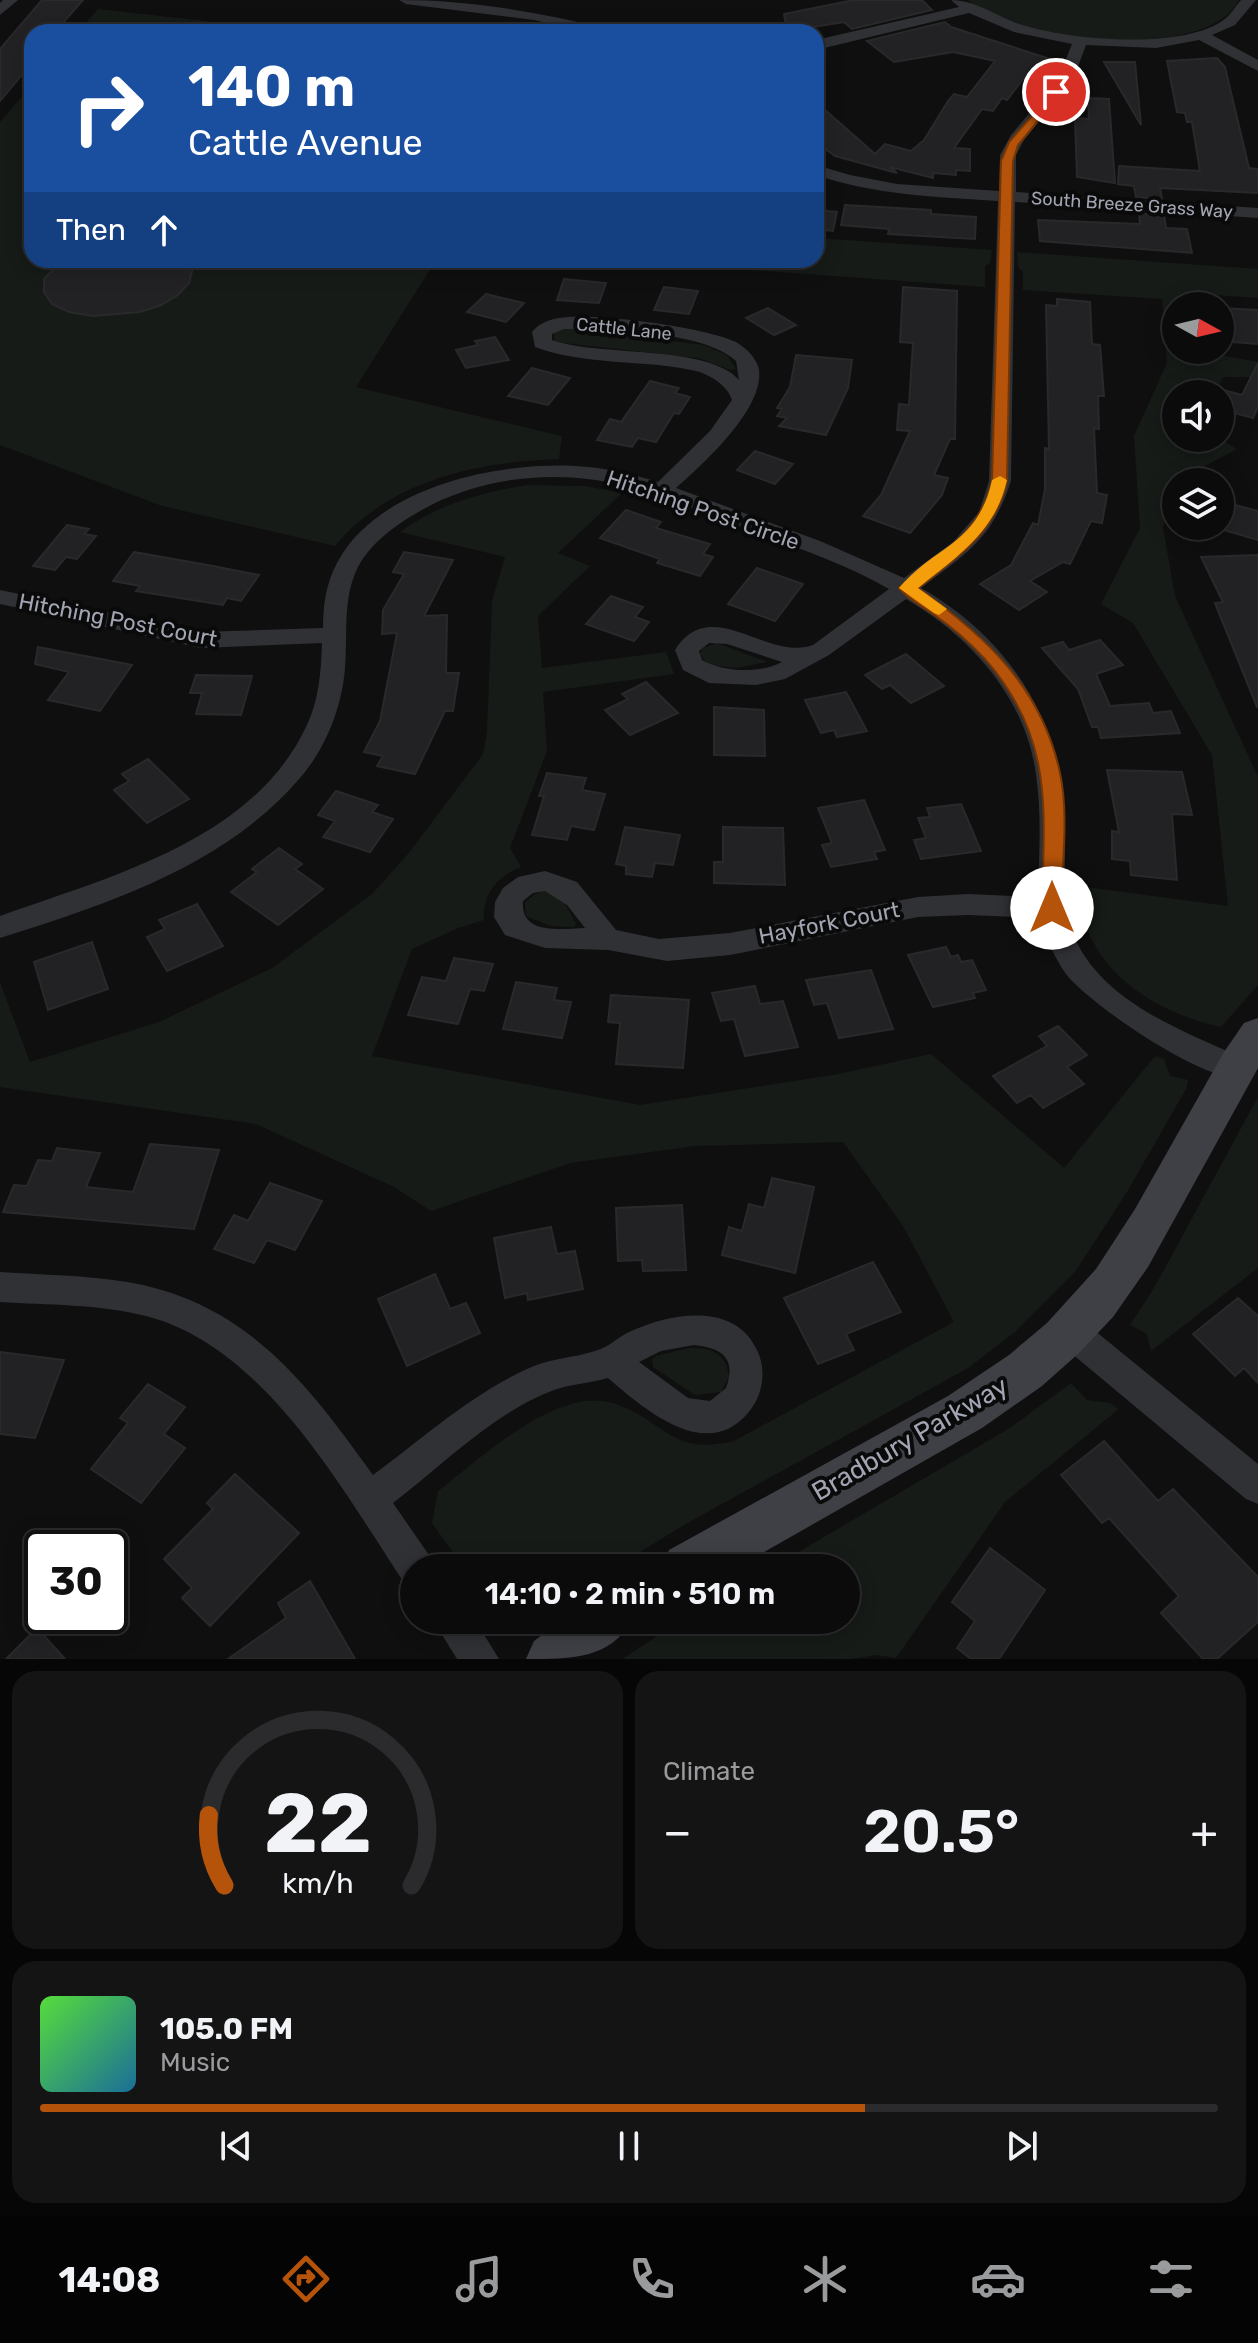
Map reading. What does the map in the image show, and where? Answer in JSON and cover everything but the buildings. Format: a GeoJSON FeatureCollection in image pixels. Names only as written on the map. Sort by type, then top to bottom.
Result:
{"type":"FeatureCollection","features":[{"type":"Feature","properties":{"kind":"street"},"geometry":{"type":"LineString","coordinates":[[0,11],[11,0]]}},
{"type":"Feature","properties":{"kind":"street"},"geometry":{"type":"LineString","coordinates":[[406,0],[519,14],[566,24]]}},
{"type":"Feature","properties":{"kind":"street"},"geometry":{"type":"LineString","coordinates":[[519,14],[532,0]]}},
{"type":"Feature","properties":{"kind":"street"},"geometry":{"type":"LineString","coordinates":[[824,43],[964,5],[1018,30],[1080,42],[1139,44],[1200,35],[1234,19],[1249,0]]}},
{"type":"Feature","properties":{"kind":"street"},"geometry":{"type":"LineString","coordinates":[[1200,35],[1258,66]]}},
{"type":"Feature","properties":{"kind":"street"},"geometry":{"type":"LineString","coordinates":[[803,657],[821,650],[961,547],[984,523],[995,503],[1000,481],[1006,196],[1010,150],[1065,80],[1080,42]]}},
{"type":"Feature","properties":{"kind":"street","name":"South Breeze Grass Way"},"geometry":{"type":"LineString","coordinates":[[824,177],[897,189],[1258,213]]}},
{"type":"Feature","properties":{"kind":"street","name":"Cattle Lane"},"geometry":{"type":"LineString","coordinates":[[575,323],[712,340],[733,349],[746,363],[749,376],[742,396],[726,377],[712,369],[558,349],[542,343],[542,332],[553,325],[575,323]]}},
{"type":"Feature","properties":{"kind":"street"},"geometry":{"type":"LineString","coordinates":[[661,491],[720,433],[742,396]]}},
{"type":"Feature","properties":{"kind":"street","name":"Hitching Post Circle"},"geometry":{"type":"LineString","coordinates":[[0,927],[165,864],[212,839],[265,799],[303,756],[319,727],[329,696],[335,598],[351,559],[386,523],[433,495],[479,480],[544,471],[608,475],[661,491],[830,553],[907,588],[960,626],[990,655],[1015,686],[1037,727],[1051,772],[1053,792],[1052,908],[1055,926],[1066,948],[1107,997],[1144,1024],[1246,1051]]}},
{"type":"Feature","properties":{"kind":"street","name":"Hitching Post Court"},"geometry":{"type":"LineString","coordinates":[[0,597],[201,640],[247,641],[332,635]]}},
{"type":"Feature","properties":{"kind":"street","name":"Hayfork Court"},"geometry":{"type":"LineString","coordinates":[[608,939],[637,947],[670,950],[709,946],[921,906],[1052,908]]}},
{"type":"Feature","properties":{"kind":"street","name":"Bradbury Parkway"},"geometry":{"type":"LineString","coordinates":[[712,1554],[998,1392],[1071,1332],[1127,1260],[1246,1051]]}},
{"type":"Feature","properties":{"kind":"street"},"geometry":{"type":"LineString","coordinates":[[0,1287],[143,1301],[169,1308],[218,1330],[243,1346],[281,1380],[406,1554]]}},
{"type":"Feature","properties":{"kind":"street"},"geometry":{"type":"LineString","coordinates":[[1071,1332],[1258,1487]]}},
{"type":"Feature","properties":{"kind":"street"},"geometry":{"type":"LineString","coordinates":[[369,1500],[478,1418],[537,1380],[579,1366],[612,1361]]}},
{"type":"Feature","properties":{"kind":"street"},"geometry":{"type":"LineString","coordinates":[[462,1634],[480,1659]]}},
{"type":"Feature","properties":{"kind":"street"},"geometry":{"type":"LineString","coordinates":[[552,1659],[587,1634]]}},
{"type":"Feature","properties":{"kind":"shaded area"},"geometry":{"type":"Polygon","coordinates":[[[968,0],[1239,0],[1220,20],[1189,33],[1151,39],[1108,40],[1025,27],[991,15],[968,0]]]}},
{"type":"Feature","properties":{"kind":"shaded area"},"geometry":{"type":"Polygon","coordinates":[[[98,9],[231,24],[85,24],[98,9]]]}},
{"type":"Feature","properties":{"kind":"shaded area"},"geometry":{"type":"Polygon","coordinates":[[[24,94],[24,268],[431,268],[356,387],[562,436],[559,459],[467,470],[408,490],[357,523],[335,546],[162,506],[0,445],[0,122],[24,94]]]}},
{"type":"Feature","properties":{"kind":"shaded area"},"geometry":{"type":"Polygon","coordinates":[[[824,239],[992,250],[990,263],[985,266],[985,287],[723,268],[824,268],[824,239]]]}},
{"type":"Feature","properties":{"kind":"shaded area"},"geometry":{"type":"Polygon","coordinates":[[[1017,252],[1258,269],[1258,298],[1234,296],[1234,292],[1162,292],[1162,299],[1023,290],[1023,272],[1018,267],[1017,252]]]}},
{"type":"Feature","properties":{"kind":"shaded area"},"geometry":{"type":"Polygon","coordinates":[[[564,328],[704,345],[727,355],[736,369],[698,358],[555,342],[553,332],[564,328]]]}},
{"type":"Feature","properties":{"kind":"shaded area"},"geometry":{"type":"Polygon","coordinates":[[[1234,358],[1258,362],[1258,377],[1162,380],[1162,452],[1231,452],[1201,468],[1162,468],[1162,540],[1165,540],[1175,596],[1258,777],[1258,985],[1221,1027],[1169,1009],[1124,980],[1106,962],[1092,940],[1082,914],[1078,886],[1228,906],[1212,755],[1133,623],[1101,604],[1140,528],[1134,436],[1167,364],[1234,364],[1234,358]]]}},
{"type":"Feature","properties":{"kind":"shaded area"},"geometry":{"type":"Polygon","coordinates":[[[527,485],[585,486],[622,493],[558,553],[590,566],[538,616],[542,668],[666,652],[674,674],[543,692],[547,751],[510,848],[521,867],[498,881],[488,895],[484,920],[412,949],[372,1056],[640,1105],[833,1075],[931,1054],[1064,1168],[1155,1056],[1164,1059],[1170,1076],[1188,1080],[1186,1089],[1127,1192],[1075,1272],[1015,1332],[968,1368],[637,1554],[454,1554],[432,1523],[438,1491],[521,1428],[570,1404],[594,1400],[616,1404],[682,1441],[713,1444],[734,1441],[954,1322],[903,1226],[843,1142],[695,1146],[570,1163],[431,1211],[394,1187],[256,1124],[0,1087],[0,982],[30,1062],[159,1022],[272,968],[372,894],[408,854],[483,754],[487,732],[492,601],[505,557],[400,532],[429,514],[493,492],[527,485]]]}},
{"type":"Feature","properties":{"kind":"shaded area"},"geometry":{"type":"Polygon","coordinates":[[[717,643],[767,662],[737,668],[708,665],[700,654],[703,648],[717,643]]]}},
{"type":"Feature","properties":{"kind":"shaded area"},"geometry":{"type":"Polygon","coordinates":[[[544,891],[563,900],[576,924],[574,927],[550,926],[526,916],[525,902],[544,891]]]}},
{"type":"Feature","properties":{"kind":"shaded area"},"geometry":{"type":"Polygon","coordinates":[[[1258,1097],[1258,1268],[1151,1351],[1147,1334],[1130,1325],[1154,1288],[1258,1097]]]}},
{"type":"Feature","properties":{"kind":"shaded area"},"geometry":{"type":"Polygon","coordinates":[[[689,1348],[711,1351],[725,1362],[729,1377],[721,1392],[695,1395],[653,1367],[652,1359],[656,1356],[689,1348]]]}},
{"type":"Feature","properties":{"kind":"shaded area"},"geometry":{"type":"Polygon","coordinates":[[[1071,1383],[1087,1400],[1110,1403],[1119,1409],[1005,1502],[896,1658],[877,1655],[851,1659],[622,1659],[660,1634],[860,1634],[860,1554],[795,1554],[1010,1428],[1071,1383]]]}},
{"type":"Feature","properties":{"kind":"slow traffic"},"geometry":{"type":"LineString","coordinates":[[939,609],[907,588],[974,535],[995,503],[1000,480]]}},
{"type":"Feature","properties":{"kind":"route"},"geometry":{"type":"LineString","coordinates":[[1052,908],[1053,792],[1051,772],[1037,727],[1015,686],[990,655],[960,626],[907,588],[974,535],[995,503],[1000,481],[1007,161],[1013,144],[1056,92]]}}]}
